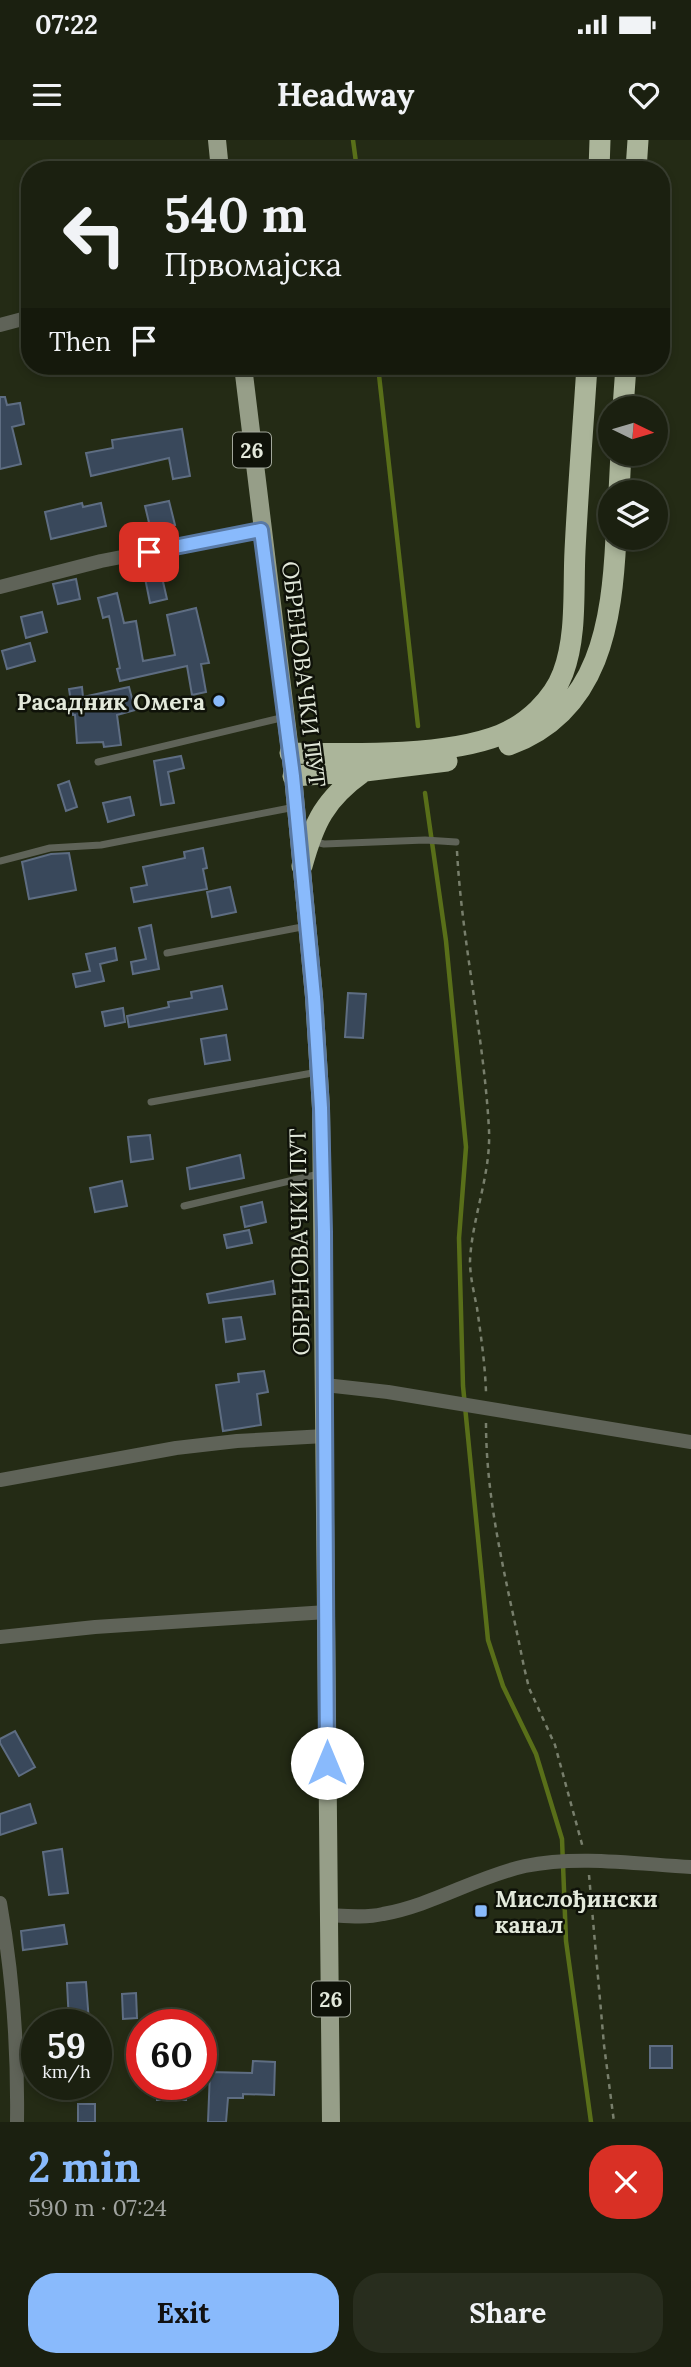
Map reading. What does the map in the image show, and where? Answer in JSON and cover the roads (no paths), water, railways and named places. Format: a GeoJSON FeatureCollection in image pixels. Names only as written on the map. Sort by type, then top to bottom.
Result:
{"type":"FeatureCollection","features":[{"type":"Feature","properties":{"kind":"highway"},"geometry":{"type":"LineString","coordinates":[[599,161],[600,140]]}},
{"type":"Feature","properties":{"kind":"highway"},"geometry":{"type":"LineString","coordinates":[[637,161],[638,140]]}},
{"type":"Feature","properties":{"kind":"highway"},"geometry":{"type":"LineString","coordinates":[[290,753],[373,754],[473,743],[521,724],[553,692],[564,672],[572,625],[586,375]]}},
{"type":"Feature","properties":{"kind":"highway"},"geometry":{"type":"LineString","coordinates":[[624,396],[625,375]]}},
{"type":"Feature","properties":{"kind":"highway"},"geometry":{"type":"LineString","coordinates":[[293,776],[440,762],[490,752],[515,743],[546,725],[585,683],[604,640],[615,550]]}},
{"type":"Feature","properties":{"kind":"highway"},"geometry":{"type":"LineString","coordinates":[[302,866],[309,840],[321,814],[333,797],[365,771]]}},
{"type":"Feature","properties":{"kind":"main road"},"geometry":{"type":"LineString","coordinates":[[217,140],[219,161]]}},
{"type":"Feature","properties":{"kind":"main road","name":"ОБРЕНОВАЧКИ ПУТ"},"geometry":{"type":"LineString","coordinates":[[244,375],[293,776],[319,1072],[323,1173],[331,2122]]}},
{"type":"Feature","properties":{"kind":"street"},"geometry":{"type":"LineString","coordinates":[[0,325],[21,319]]}},
{"type":"Feature","properties":{"kind":"street"},"geometry":{"type":"LineString","coordinates":[[0,587],[101,561],[261,530]]}},
{"type":"Feature","properties":{"kind":"street"},"geometry":{"type":"LineString","coordinates":[[325,1385],[388,1392],[691,1442]]}},
{"type":"Feature","properties":{"kind":"street"},"geometry":{"type":"LineString","coordinates":[[0,1480],[176,1448],[325,1436]]}},
{"type":"Feature","properties":{"kind":"street"},"geometry":{"type":"LineString","coordinates":[[0,1637],[94,1627],[327,1612]]}},
{"type":"Feature","properties":{"kind":"street"},"geometry":{"type":"LineString","coordinates":[[330,1916],[383,1914],[454,1892],[509,1870],[551,1862],[691,1867]]}},
{"type":"Feature","properties":{"kind":"street"},"geometry":{"type":"LineString","coordinates":[[0,1903],[13,1991],[17,2045],[17,2122]]}},
{"type":"Feature","properties":{"kind":"lane"},"geometry":{"type":"LineString","coordinates":[[98,762],[286,717]]}},
{"type":"Feature","properties":{"kind":"lane"},"geometry":{"type":"LineString","coordinates":[[0,861],[50,848],[101,845],[296,807]]}},
{"type":"Feature","properties":{"kind":"lane"},"geometry":{"type":"LineString","coordinates":[[309,840],[324,844],[425,840],[456,842]]}},
{"type":"Feature","properties":{"kind":"lane"},"geometry":{"type":"LineString","coordinates":[[167,953],[308,925]]}},
{"type":"Feature","properties":{"kind":"lane"},"geometry":{"type":"LineString","coordinates":[[151,1102],[319,1072]]}},
{"type":"Feature","properties":{"kind":"lane"},"geometry":{"type":"LineString","coordinates":[[184,1206],[323,1173]]}},
{"type":"Feature","properties":{"kind":"waterway"},"geometry":{"type":"LineString","coordinates":[[353,140],[356,161]]}},
{"type":"Feature","properties":{"kind":"waterway"},"geometry":{"type":"LineString","coordinates":[[379,375],[418,726]]}},
{"type":"Feature","properties":{"kind":"waterway"},"geometry":{"type":"LineString","coordinates":[[425,793],[446,941],[466,1147],[459,1238],[463,1386],[488,1640],[503,1686],[536,1754],[562,1839],[566,1941],[591,2122]]}},
{"type":"Feature","properties":{"kind":"place","name":"Расадник Омега"},"geometry":{"type":"Point","coordinates":[219,701]}},
{"type":"Feature","properties":{"kind":"place","name":"Мислођински канал"},"geometry":{"type":"Point","coordinates":[481,1911]}}]}
